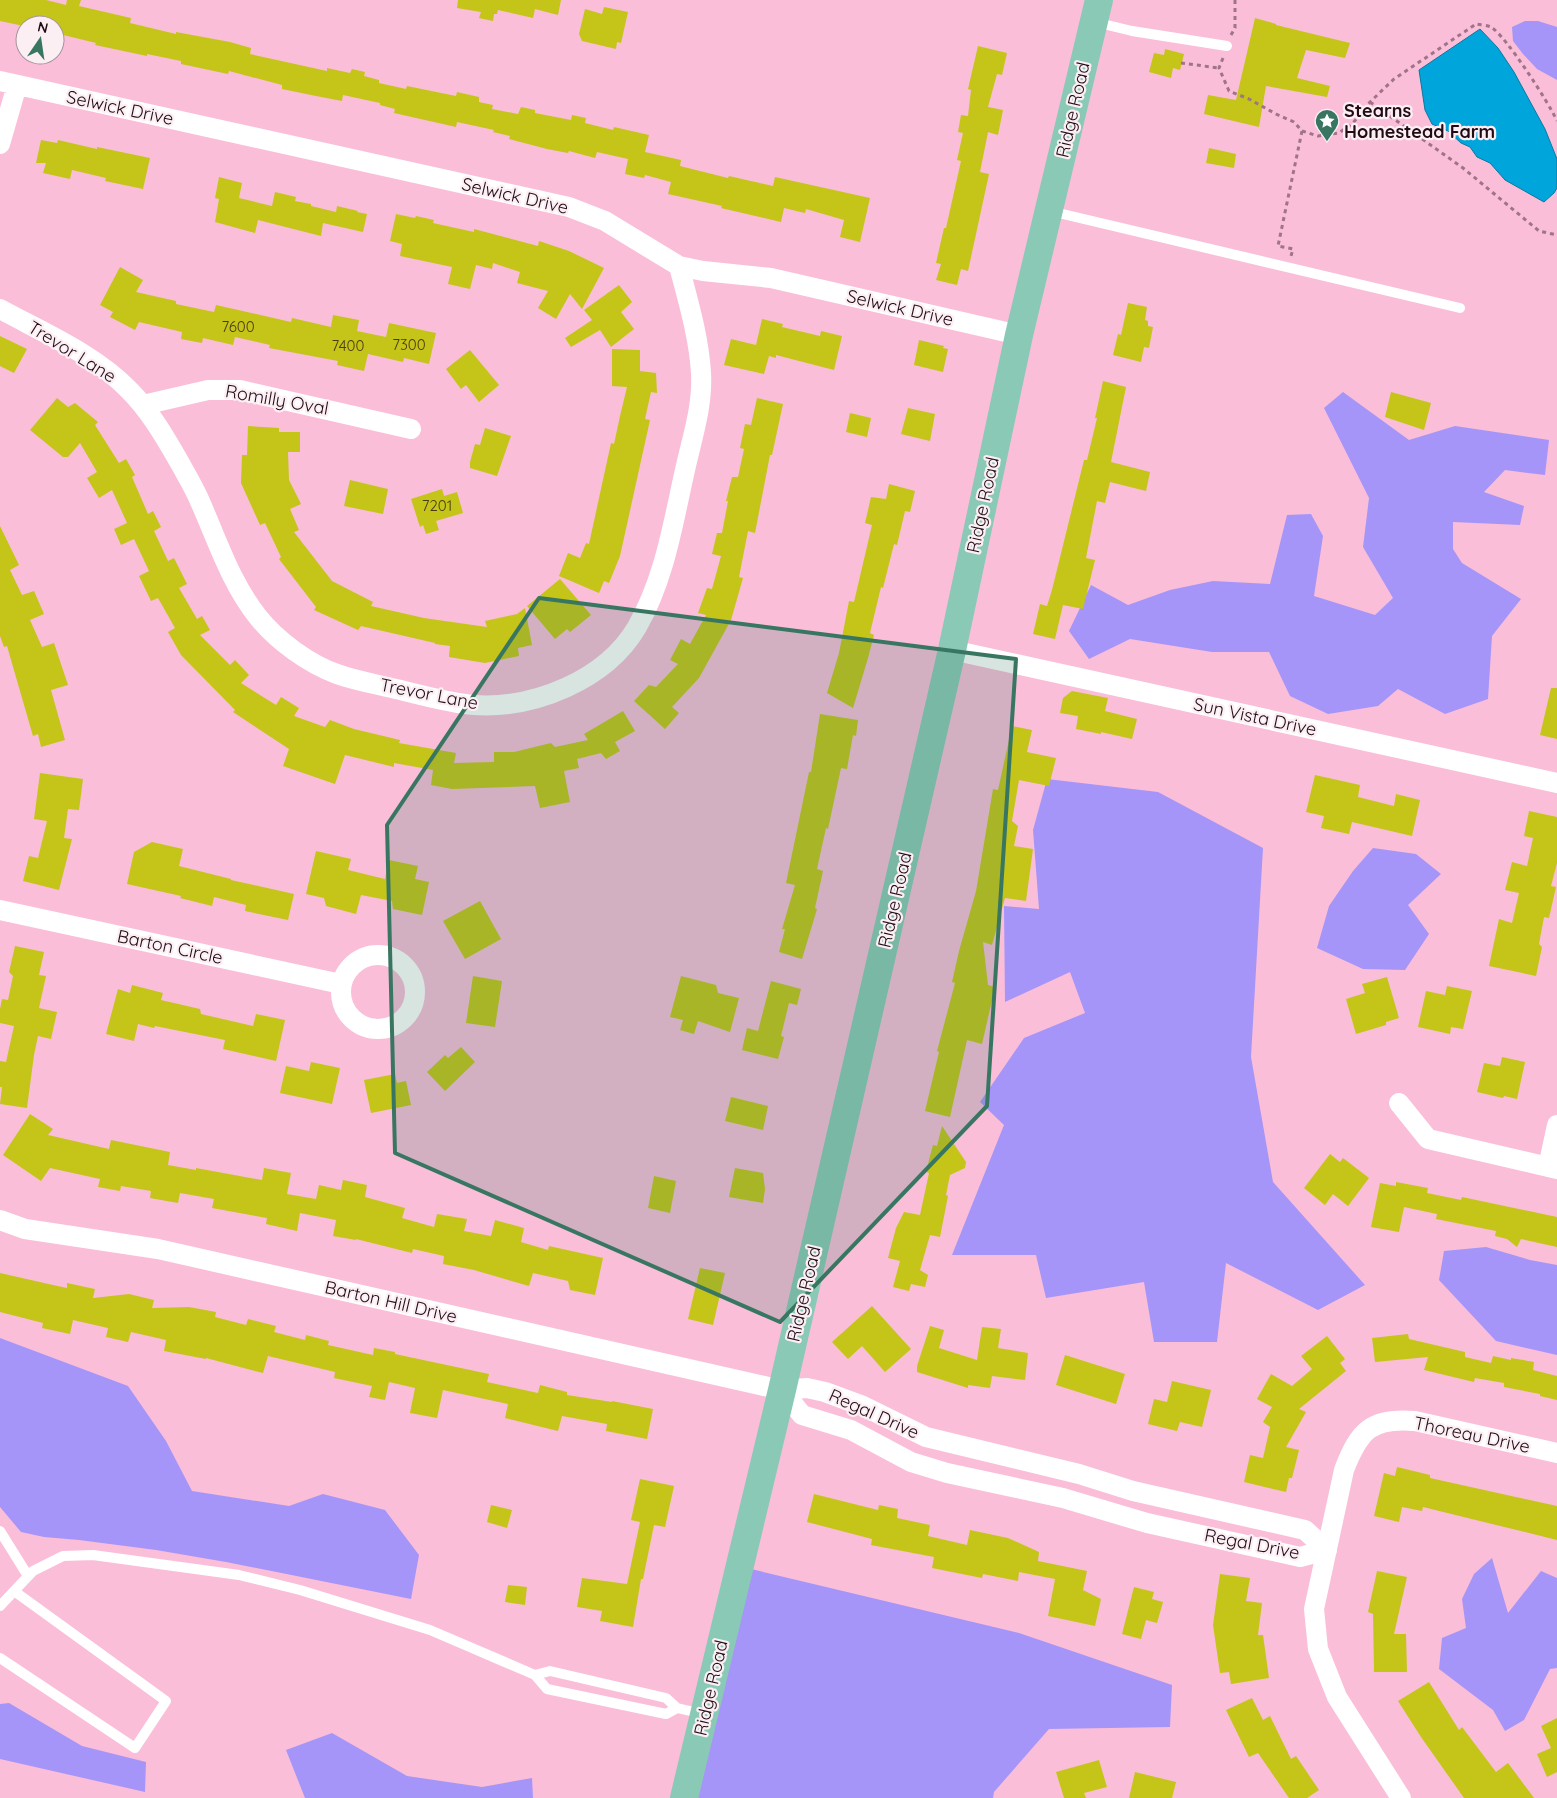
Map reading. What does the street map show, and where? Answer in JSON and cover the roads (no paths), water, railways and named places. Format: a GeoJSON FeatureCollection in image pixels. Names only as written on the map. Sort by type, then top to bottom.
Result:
{"type":"FeatureCollection","features":[{"type":"Feature","properties":{"kind":"main road","name":"Ridge Road"},"geometry":{"type":"LineString","coordinates":[[684,1798],[782,1390],[952,650],[1020,335],[1096,11]]}},
{"type":"Feature","properties":{"kind":"street"},"geometry":{"type":"LineString","coordinates":[[0,144],[9,83]]}},
{"type":"Feature","properties":{"kind":"street","name":"Selwick Drive"},"geometry":{"type":"LineString","coordinates":[[9,83],[568,207],[606,221],[679,266],[703,271],[771,278],[1020,335]]}},
{"type":"Feature","properties":{"kind":"street","name":"Trevor Lane"},"geometry":{"type":"LineString","coordinates":[[0,309],[92,360],[129,389],[143,405],[165,437],[197,495],[228,569],[243,596],[260,620],[283,640],[307,658],[334,673],[352,679],[441,700],[473,705],[504,705],[550,695],[581,679],[604,664],[620,649],[635,630],[662,574],[699,410],[701,376],[697,338],[679,266]]}},
{"type":"Feature","properties":{"kind":"street","name":"Romilly Oval"},"geometry":{"type":"LineString","coordinates":[[143,405],[208,390],[240,390],[412,429]]}},
{"type":"Feature","properties":{"kind":"street","name":"Sun Vista Drive"},"geometry":{"type":"LineString","coordinates":[[952,650],[1557,783]]}},
{"type":"Feature","properties":{"kind":"street","name":"Barton Circle"},"geometry":{"type":"LineString","coordinates":[[0,910],[341,984]]}},
{"type":"Feature","properties":{"kind":"street"},"geometry":{"type":"LineString","coordinates":[[1399,1103],[1428,1139],[1553,1168],[1557,1125]]}},
{"type":"Feature","properties":{"kind":"street","name":"Barton Hill Drive"},"geometry":{"type":"LineString","coordinates":[[0,1220],[24,1228],[158,1250],[782,1390]]}},
{"type":"Feature","properties":{"kind":"street","name":"Regal Drive"},"geometry":{"type":"LineString","coordinates":[[782,1390],[808,1388],[825,1392],[863,1406],[926,1437],[1080,1474],[1133,1491],[1305,1530],[1327,1550]]}},
{"type":"Feature","properties":{"kind":"street","name":"Regal Drive"},"geometry":{"type":"LineString","coordinates":[[782,1390],[802,1415],[851,1430],[911,1462],[947,1473],[1063,1498],[1147,1523],[1300,1557],[1327,1550]]}},
{"type":"Feature","properties":{"kind":"street","name":"Thoreau Drive"},"geometry":{"type":"LineString","coordinates":[[1401,1798],[1337,1697],[1318,1649],[1314,1609],[1344,1470],[1356,1441],[1374,1426],[1384,1422],[1401,1420],[1415,1421],[1557,1453]]}},
{"type":"Feature","properties":{"kind":"street"},"geometry":{"type":"LineString","coordinates":[[1006,1486],[1012,1458]]}},
{"type":"Feature","properties":{"kind":"lane"},"geometry":{"type":"LineString","coordinates":[[1096,11],[1132,31],[1227,46]]}},
{"type":"Feature","properties":{"kind":"lane"},"geometry":{"type":"LineString","coordinates":[[1049,211],[1460,308]]}},
{"type":"Feature","properties":{"kind":"lane"},"geometry":{"type":"LineString","coordinates":[[0,1531],[28,1576]]}},
{"type":"Feature","properties":{"kind":"lane"},"geometry":{"type":"LineString","coordinates":[[0,1606],[33,1571],[63,1556],[93,1555],[239,1575],[300,1590],[430,1630],[535,1675],[547,1689],[666,1714],[677,1708]]}},
{"type":"Feature","properties":{"kind":"lane"},"geometry":{"type":"LineString","coordinates":[[0,1658],[135,1748],[166,1701],[14,1591]]}},
{"type":"Feature","properties":{"kind":"lane"},"geometry":{"type":"LineString","coordinates":[[535,1675],[550,1671],[666,1698],[677,1708],[704,1714]]}},
{"type":"Feature","properties":{"kind":"water"},"geometry":{"type":"Polygon","coordinates":[[[1480,29],[1498,48],[1514,72],[1545,129],[1557,159],[1557,188],[1544,202],[1505,180],[1490,163],[1477,157],[1470,147],[1461,143],[1448,131],[1432,124],[1425,110],[1419,70],[1480,29]]]}},
{"type":"Feature","properties":{"kind":"place","name":"Stearns Homestead Farm"},"geometry":{"type":"Point","coordinates":[1327,142]}}]}
